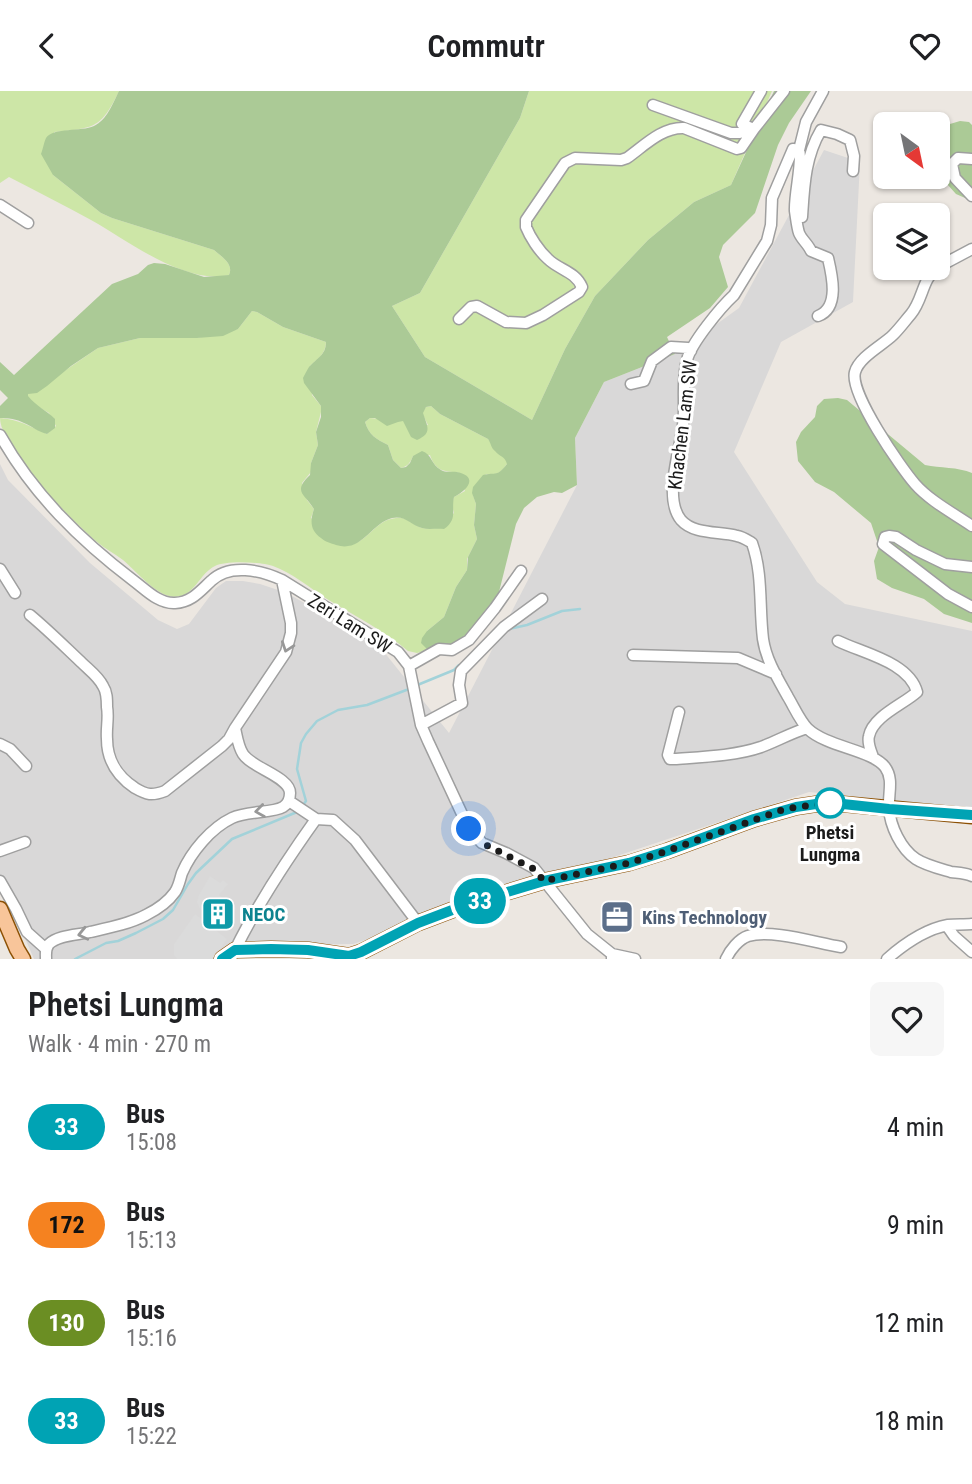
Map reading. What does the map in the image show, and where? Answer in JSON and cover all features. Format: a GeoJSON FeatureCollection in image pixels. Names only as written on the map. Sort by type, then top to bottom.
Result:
{"type":"FeatureCollection","features":[{"type":"Feature","properties":{"kind":"main road"},"geometry":{"type":"LineString","coordinates":[[222,959],[235,950],[308,950],[349,956],[418,923],[468,904],[544,881],[629,863],[796,807],[826,803],[972,815]]}},
{"type":"Feature","properties":{"kind":"main road"},"geometry":{"type":"LineString","coordinates":[[0,909],[19,956]]}},
{"type":"Feature","properties":{"kind":"street"},"geometry":{"type":"LineString","coordinates":[[750,127],[742,124],[761,91]]}},
{"type":"Feature","properties":{"kind":"street"},"geometry":{"type":"LineString","coordinates":[[653,105],[731,133],[740,133],[750,127],[784,91]]}},
{"type":"Feature","properties":{"kind":"street","name":"Khachen Lam SW"},"geometry":{"type":"LineString","coordinates":[[809,730],[771,665],[764,641],[759,569],[751,543],[741,536],[692,528],[682,520],[674,507],[673,490],[683,424],[687,360],[760,255],[771,225],[772,198],[793,149],[799,149],[806,121],[823,91]]}},
{"type":"Feature","properties":{"kind":"street"},"geometry":{"type":"LineString","coordinates":[[459,319],[471,307],[477,306],[506,322],[526,323],[579,292],[582,287],[579,279],[548,260],[526,227],[527,220],[565,163],[575,158],[621,160],[666,130],[675,128],[684,128],[737,149],[741,148],[750,127]]}},
{"type":"Feature","properties":{"kind":"street"},"geometry":{"type":"LineString","coordinates":[[797,224],[802,222],[803,193],[812,145],[821,130],[850,140],[854,156],[853,171]]}},
{"type":"Feature","properties":{"kind":"street"},"geometry":{"type":"LineString","coordinates":[[799,149],[801,156],[795,202],[799,232],[811,251],[828,258],[833,276],[831,303],[824,314],[818,316]]}},
{"type":"Feature","properties":{"kind":"street"},"geometry":{"type":"LineString","coordinates":[[972,159],[958,159],[952,164],[955,178],[972,196]]}},
{"type":"Feature","properties":{"kind":"street"},"geometry":{"type":"LineString","coordinates":[[0,205],[28,223]]}},
{"type":"Feature","properties":{"kind":"street"},"geometry":{"type":"LineString","coordinates":[[950,260],[972,249]]}},
{"type":"Feature","properties":{"kind":"street"},"geometry":{"type":"LineString","coordinates":[[927,280],[915,310],[892,336],[858,366],[854,373],[855,383],[858,395],[883,439],[916,485],[972,526]]}},
{"type":"Feature","properties":{"kind":"street"},"geometry":{"type":"LineString","coordinates":[[631,384],[644,381],[652,362],[671,347],[688,348],[691,351]]}},
{"type":"Feature","properties":{"kind":"street","name":"Zeri Lam SW"},"geometry":{"type":"LineString","coordinates":[[0,435],[17,464],[57,514],[93,549],[158,599],[171,603],[186,601],[225,571],[246,570],[264,574],[282,580],[403,657],[409,666],[421,725],[469,829],[482,843],[534,869],[587,934],[612,957]]}},
{"type":"Feature","properties":{"kind":"street"},"geometry":{"type":"LineString","coordinates":[[972,567],[945,564],[896,537],[885,537],[883,544],[948,594],[972,607]]}},
{"type":"Feature","properties":{"kind":"street"},"geometry":{"type":"LineString","coordinates":[[0,569],[15,593]]}},
{"type":"Feature","properties":{"kind":"street"},"geometry":{"type":"LineString","coordinates":[[409,666],[439,649],[452,650],[469,640],[521,571]]}},
{"type":"Feature","properties":{"kind":"street"},"geometry":{"type":"LineString","coordinates":[[30,614],[99,678],[106,690],[106,740],[112,764],[123,779],[142,792],[155,795],[165,791],[229,739],[281,661],[291,633],[282,580]]}},
{"type":"Feature","properties":{"kind":"street"},"geometry":{"type":"LineString","coordinates":[[421,725],[462,703],[459,685],[461,671],[504,627],[542,599]]}},
{"type":"Feature","properties":{"kind":"street"},"geometry":{"type":"LineString","coordinates":[[838,641],[863,650],[903,672],[915,684],[917,692],[895,706],[876,723],[869,735],[873,757]]}},
{"type":"Feature","properties":{"kind":"street"},"geometry":{"type":"LineString","coordinates":[[634,655],[738,657],[776,674]]}},
{"type":"Feature","properties":{"kind":"street"},"geometry":{"type":"LineString","coordinates":[[679,712],[668,755],[674,759],[699,758],[760,747],[793,733],[809,730],[827,741],[873,757],[889,773],[889,809],[899,840],[906,850],[917,860],[972,876]]}},
{"type":"Feature","properties":{"kind":"street"},"geometry":{"type":"LineString","coordinates":[[235,728],[242,753],[256,765],[288,784],[293,804],[312,817],[333,820],[355,840],[418,923]]}},
{"type":"Feature","properties":{"kind":"street"},"geometry":{"type":"LineString","coordinates":[[734,757],[762,750],[809,730]]}},
{"type":"Feature","properties":{"kind":"street"},"geometry":{"type":"LineString","coordinates":[[0,744],[10,749],[26,766]]}},
{"type":"Feature","properties":{"kind":"street"},"geometry":{"type":"LineString","coordinates":[[0,881],[27,932],[46,954],[50,943],[58,939],[141,918],[152,912],[174,894],[188,862],[216,829],[247,813],[293,804]]}},
{"type":"Feature","properties":{"kind":"street"},"geometry":{"type":"LineString","coordinates":[[235,950],[268,888],[312,817]]}},
{"type":"Feature","properties":{"kind":"street"},"geometry":{"type":"LineString","coordinates":[[0,851],[24,842]]}},
{"type":"Feature","properties":{"kind":"street"},"geometry":{"type":"LineString","coordinates":[[887,959],[903,945],[947,926],[972,924]]}},
{"type":"Feature","properties":{"kind":"street"},"geometry":{"type":"LineString","coordinates":[[947,926],[972,952]]}},
{"type":"Feature","properties":{"kind":"street"},"geometry":{"type":"LineString","coordinates":[[726,959],[739,941],[747,936],[769,933],[841,947]]}},
{"type":"Feature","properties":{"kind":"street"},"geometry":{"type":"LineString","coordinates":[[612,957],[635,959]]}},
{"type":"Feature","properties":{"kind":"shaded area"},"geometry":{"type":"Polygon","coordinates":[[[824,150],[860,162],[853,302],[781,342],[734,452],[817,582],[845,604],[972,631],[972,808],[809,792],[353,944],[252,945],[220,959],[34,959],[0,881],[0,464],[8,480],[90,563],[158,620],[177,629],[189,624],[216,588],[226,581],[260,584],[287,593],[380,647],[449,733],[577,485],[575,438],[604,382],[675,354],[739,308],[824,150]]]}},
{"type":"Feature","properties":{"kind":"shaded area"},"geometry":{"type":"Polygon","coordinates":[[[210,876],[220,883],[223,880],[228,884],[219,895],[236,908],[233,913],[225,908],[223,910],[212,900],[203,911],[199,907],[199,895],[210,876]]]}},
{"type":"Feature","properties":{"kind":"shaded area"},"geometry":{"type":"Polygon","coordinates":[[[195,914],[227,939],[213,959],[177,959],[174,955],[174,944],[195,914]]]}},
{"type":"Feature","properties":{"kind":"green space"},"geometry":{"type":"Polygon","coordinates":[[[0,91],[119,91],[107,113],[95,124],[54,132],[53,175],[101,213],[214,250],[229,264],[229,275],[194,274],[176,268],[9,177],[0,183],[0,91]]]}},
{"type":"Feature","properties":{"kind":"green space"},"geometry":{"type":"Polygon","coordinates":[[[119,91],[529,91],[520,118],[420,293],[392,306],[425,357],[532,420],[565,349],[595,296],[648,240],[694,202],[731,185],[774,91],[811,91],[778,145],[755,213],[723,245],[719,257],[728,287],[710,308],[667,337],[675,354],[604,382],[575,438],[577,485],[562,493],[554,492],[537,497],[524,508],[516,524],[498,596],[489,612],[458,644],[428,650],[421,643],[422,638],[444,617],[456,587],[467,570],[468,557],[477,539],[473,487],[483,475],[498,472],[507,464],[488,439],[440,414],[431,406],[426,407],[423,413],[427,432],[417,440],[411,437],[403,421],[387,426],[375,418],[370,418],[365,422],[369,430],[377,439],[388,445],[393,460],[401,468],[406,467],[413,456],[422,451],[441,470],[464,474],[468,477],[469,484],[454,497],[453,518],[444,529],[422,528],[397,517],[384,521],[353,545],[336,545],[317,535],[312,521],[314,509],[301,489],[310,475],[311,463],[318,445],[316,432],[321,406],[303,378],[309,367],[323,353],[326,342],[283,327],[252,311],[238,329],[223,336],[140,338],[98,348],[37,393],[28,394],[34,403],[55,419],[55,428],[47,434],[27,424],[0,418],[0,406],[8,398],[0,390],[0,362],[14,375],[112,284],[138,274],[154,263],[204,277],[229,275],[229,264],[214,250],[101,213],[53,175],[41,154],[46,138],[55,132],[89,128],[99,123],[109,111],[119,91]]]}},
{"type":"Feature","properties":{"kind":"green space"},"geometry":{"type":"Polygon","coordinates":[[[529,91],[772,91],[731,185],[694,202],[648,240],[595,296],[565,349],[532,420],[425,357],[392,306],[420,293],[520,118],[529,91]]]}},
{"type":"Feature","properties":{"kind":"green space"},"geometry":{"type":"Polygon","coordinates":[[[960,121],[972,125],[972,201],[956,194],[950,187],[950,124],[960,121]]]}},
{"type":"Feature","properties":{"kind":"green space"},"geometry":{"type":"Polygon","coordinates":[[[252,311],[283,327],[326,342],[323,353],[310,366],[312,395],[321,406],[321,412],[316,432],[318,445],[311,463],[311,472],[302,483],[307,500],[314,509],[311,518],[342,546],[358,542],[382,523],[396,518],[406,519],[422,528],[439,528],[454,513],[454,497],[465,491],[458,472],[440,469],[430,455],[413,456],[408,464],[401,468],[393,460],[388,445],[377,439],[369,430],[365,422],[370,418],[404,421],[407,426],[428,425],[422,413],[426,407],[431,406],[440,414],[488,439],[507,461],[498,473],[486,474],[473,495],[476,504],[474,525],[477,539],[467,559],[467,570],[456,587],[444,617],[427,631],[428,650],[417,653],[408,651],[294,577],[268,565],[244,562],[220,564],[209,570],[184,595],[177,597],[163,594],[97,542],[72,518],[24,465],[3,431],[0,418],[19,422],[47,434],[56,426],[49,413],[35,405],[28,394],[98,348],[140,338],[197,338],[238,329],[252,311]]]}},
{"type":"Feature","properties":{"kind":"green space"},"geometry":{"type":"Polygon","coordinates":[[[824,399],[847,400],[925,465],[972,473],[972,623],[944,614],[924,599],[892,588],[877,579],[874,561],[879,547],[871,523],[834,492],[815,482],[798,461],[796,442],[815,417],[817,406],[824,399]]]}},
{"type":"Feature","properties":{"kind":"waterway"},"geometry":{"type":"LineString","coordinates":[[509,629],[562,611],[580,609]]}},
{"type":"Feature","properties":{"kind":"waterway"},"geometry":{"type":"LineString","coordinates":[[415,686],[454,670],[459,665]]}},
{"type":"Feature","properties":{"kind":"waterway"},"geometry":{"type":"LineString","coordinates":[[303,805],[306,801],[297,769],[301,743],[317,721],[338,710],[367,705],[409,689]]}},
{"type":"Feature","properties":{"kind":"waterway"},"geometry":{"type":"LineString","coordinates":[[75,959],[163,919],[173,910],[196,873],[232,839],[297,812]]}},
{"type":"Feature","properties":{"kind":"bus line","name":"33"},"geometry":{"type":"LineString","coordinates":[[222,959],[235,950],[271,949],[308,950],[349,956],[418,923],[468,904],[544,881],[629,863],[796,807],[826,803],[972,815]]}},
{"type":"Feature","properties":{"kind":"place","name":"Phetsi Lungma"},"geometry":{"type":"Point","coordinates":[830,803]}},
{"type":"Feature","properties":{"kind":"place","name":"NEOC"},"geometry":{"type":"Point","coordinates":[218,914]}},
{"type":"Feature","properties":{"kind":"place","name":"Kins Technology"},"geometry":{"type":"Point","coordinates":[617,917]}},
{"type":"Feature","properties":{"kind":"route"},"geometry":{"type":"LineString","coordinates":[[469,829],[490,848],[506,853],[534,869],[544,881],[629,863],[779,811],[830,803]]}}]}
